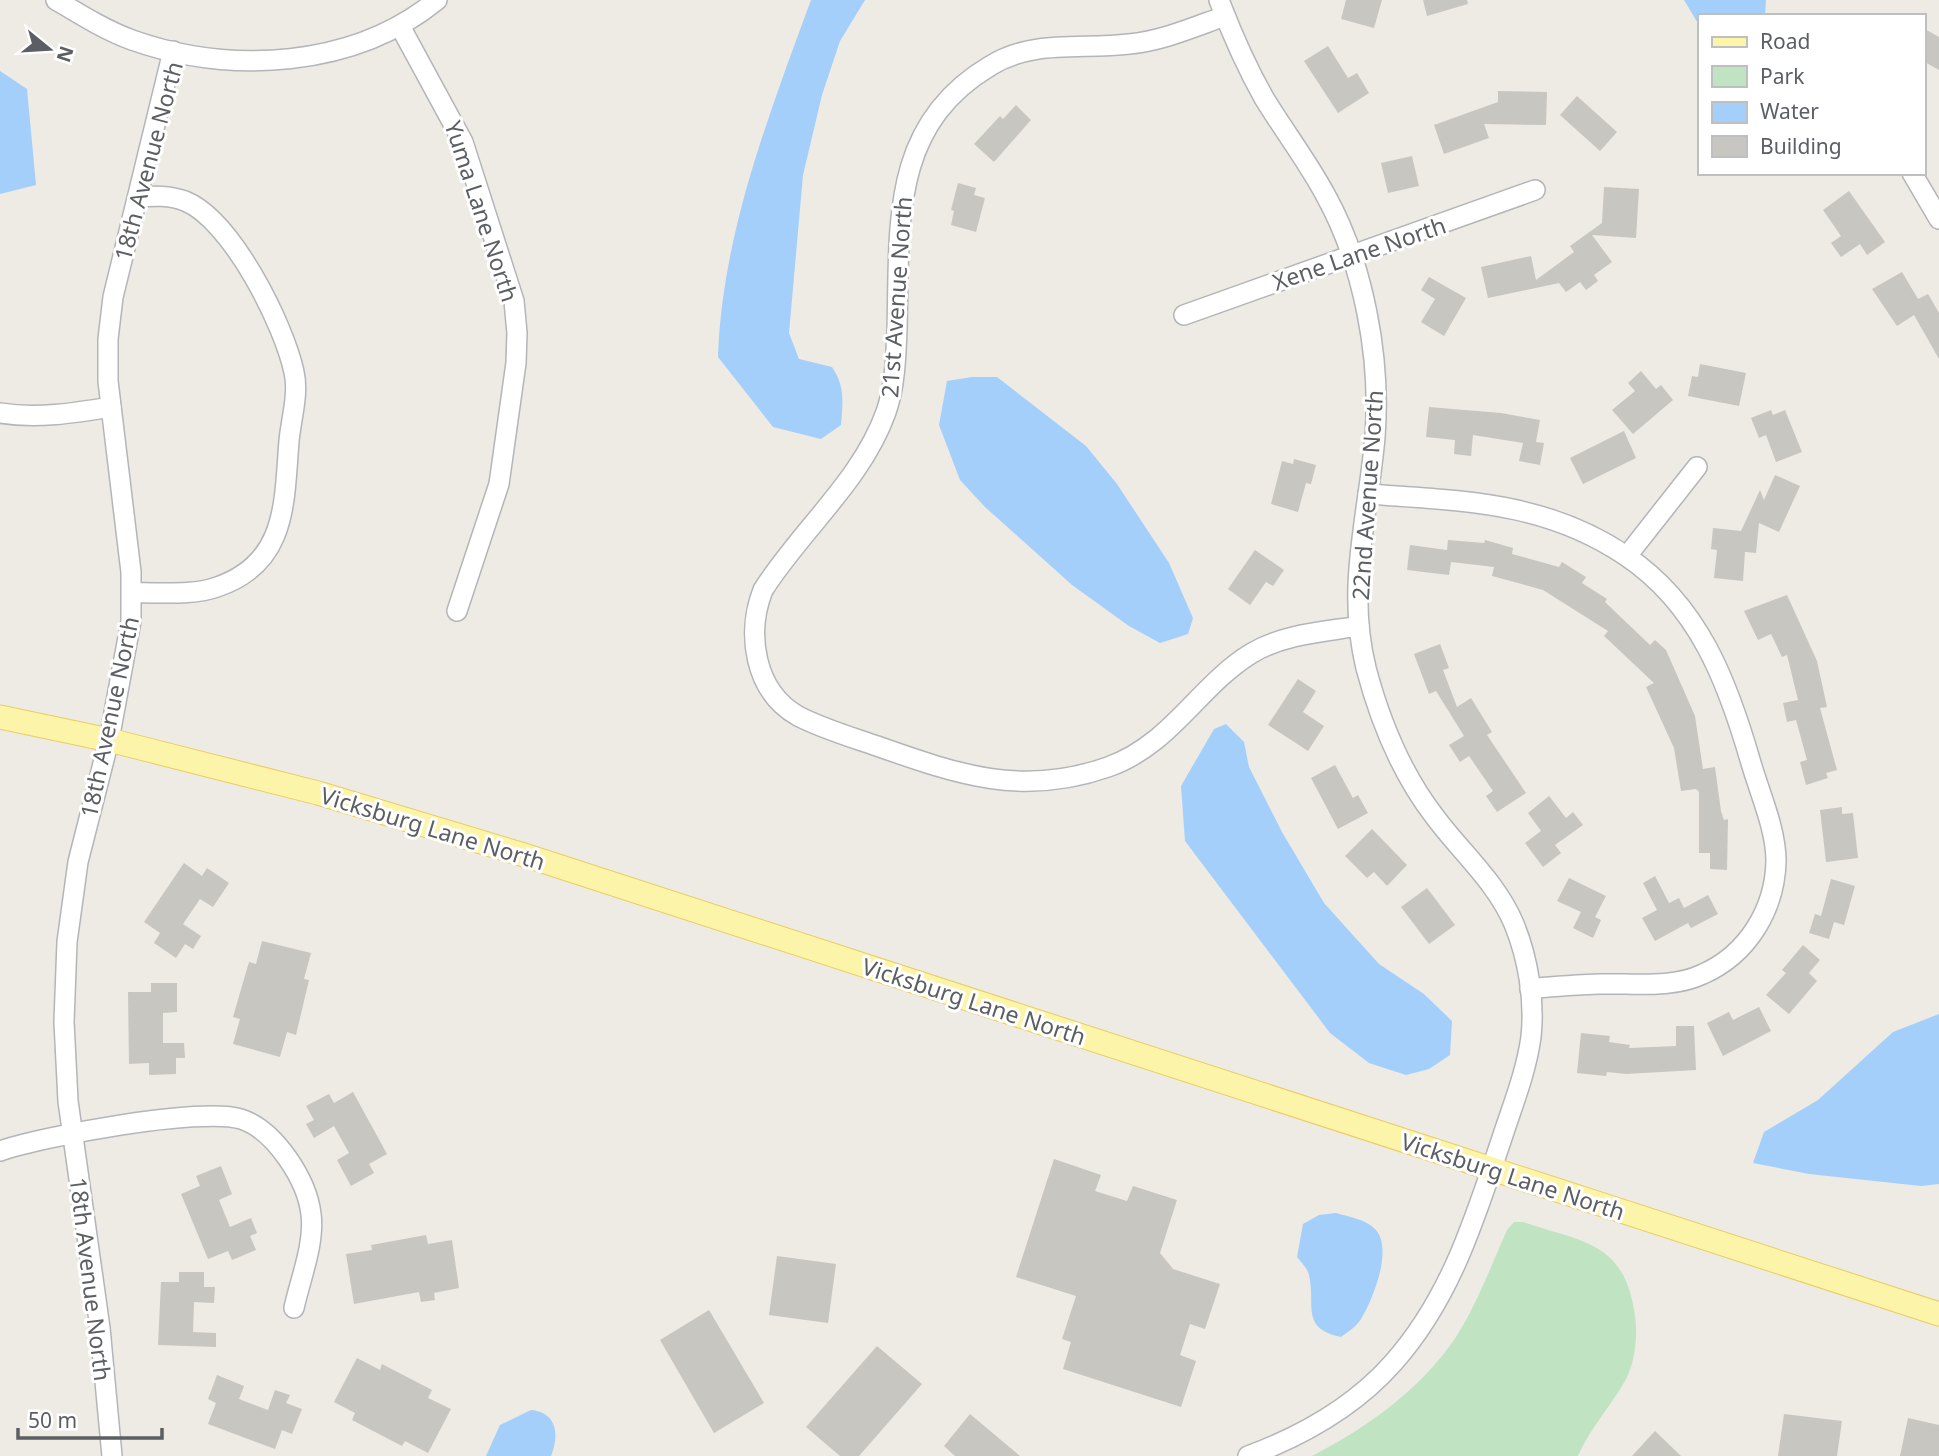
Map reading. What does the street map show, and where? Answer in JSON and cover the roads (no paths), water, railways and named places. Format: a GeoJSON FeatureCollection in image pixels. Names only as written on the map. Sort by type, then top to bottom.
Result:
{"type":"FeatureCollection","features":[{"type":"Feature","properties":{"kind":"main road","name":"Vicksburg Lane North"},"geometry":{"type":"LineString","coordinates":[[0,716],[109,740],[318,793],[524,855],[1939,1314]]}},
{"type":"Feature","properties":{"kind":"street"},"geometry":{"type":"LineString","coordinates":[[56,0],[90,21],[131,40],[173,51]]}},
{"type":"Feature","properties":{"kind":"street","name":"18th Avenue North"},"geometry":{"type":"LineString","coordinates":[[112,1456],[100,1328],[72,1133],[64,1022],[67,942],[78,862],[109,740],[131,621],[132,593],[111,407],[108,339],[113,297],[173,51],[228,60],[281,59],[335,51],[400,26],[437,0]]}},
{"type":"Feature","properties":{"kind":"street","name":"22nd Avenue North"},"geometry":{"type":"LineString","coordinates":[[1222,8],[1239,51],[1266,101],[1328,199],[1352,256],[1367,315],[1375,373],[1375,435],[1358,550],[1359,626],[1379,716],[1402,767],[1433,815],[1494,889],[1513,922],[1530,989],[1531,1038],[1492,1168],[1450,1281],[1423,1324],[1391,1365],[1353,1399],[1311,1429],[1248,1456]]}},
{"type":"Feature","properties":{"kind":"street","name":"21st Avenue North"},"geometry":{"type":"LineString","coordinates":[[1222,8],[1167,37],[1130,44],[1057,46],[1024,51],[992,64],[964,84],[937,110],[918,142],[906,176],[900,212],[896,346],[887,410],[875,438],[857,465],[769,582],[756,609],[755,654],[763,677],[777,697],[796,714],[946,770],[987,780],[1029,783],[1070,778],[1111,766],[1148,746],[1181,720],[1227,670],[1252,653],[1281,639],[1359,626]]}},
{"type":"Feature","properties":{"kind":"street","name":"Yuma Lane North"},"geometry":{"type":"LineString","coordinates":[[400,26],[463,142],[514,301],[516,363],[499,484],[457,611]]}},
{"type":"Feature","properties":{"kind":"street"},"geometry":{"type":"LineString","coordinates":[[1913,175],[1939,219]]}},
{"type":"Feature","properties":{"kind":"street","name":"Xene Lane North"},"geometry":{"type":"LineString","coordinates":[[1184,315],[1535,190]]}},
{"type":"Feature","properties":{"kind":"street"},"geometry":{"type":"LineString","coordinates":[[132,593],[217,587],[242,574],[261,557],[277,533],[285,507],[295,394],[295,374],[289,354],[259,285],[237,249],[187,202],[162,196],[138,197]]}},
{"type":"Feature","properties":{"kind":"street"},"geometry":{"type":"LineString","coordinates":[[0,413],[18,416],[63,415],[111,407]]}},
{"type":"Feature","properties":{"kind":"street"},"geometry":{"type":"LineString","coordinates":[[1627,556],[1697,467]]}},
{"type":"Feature","properties":{"kind":"street"},"geometry":{"type":"LineString","coordinates":[[1368,494],[1492,503],[1539,513],[1586,532],[1627,556],[1682,610],[1723,674],[1771,831],[1776,859],[1773,887],[1764,915],[1750,939],[1728,959],[1703,975],[1676,982],[1530,989]]}},
{"type":"Feature","properties":{"kind":"street"},"geometry":{"type":"LineString","coordinates":[[0,1151],[72,1133],[222,1115],[244,1120],[261,1131],[307,1193],[312,1216],[293,1308]]}},
{"type":"Feature","properties":{"kind":"water"},"geometry":{"type":"Polygon","coordinates":[[[811,0],[865,0],[840,41],[822,95],[803,175],[789,333],[799,359],[832,367],[839,381],[841,425],[821,439],[773,427],[718,357],[721,311],[738,220],[764,131],[811,0]]]}},
{"type":"Feature","properties":{"kind":"water"},"geometry":{"type":"Polygon","coordinates":[[[1684,0],[1766,0],[1765,14],[1698,14],[1698,23],[1684,0]]]}},
{"type":"Feature","properties":{"kind":"water"},"geometry":{"type":"Polygon","coordinates":[[[0,71],[27,89],[36,185],[0,194],[0,71]]]}},
{"type":"Feature","properties":{"kind":"water"},"geometry":{"type":"Polygon","coordinates":[[[997,377],[1086,446],[1117,484],[1169,563],[1193,618],[1188,634],[1160,643],[1129,626],[1072,585],[985,507],[960,480],[939,425],[947,381],[997,377]]]}},
{"type":"Feature","properties":{"kind":"water"},"geometry":{"type":"Polygon","coordinates":[[[1226,724],[1244,742],[1249,767],[1282,832],[1324,903],[1379,964],[1424,994],[1452,1021],[1450,1055],[1429,1069],[1406,1075],[1369,1063],[1330,1033],[1185,841],[1181,786],[1214,729],[1226,724]]]}},
{"type":"Feature","properties":{"kind":"water"},"geometry":{"type":"Polygon","coordinates":[[[1939,1014],[1939,1184],[1921,1186],[1809,1174],[1753,1163],[1764,1132],[1818,1100],[1893,1032],[1939,1014]]]}},
{"type":"Feature","properties":{"kind":"water"},"geometry":{"type":"Polygon","coordinates":[[[1336,1213],[1372,1226],[1381,1239],[1383,1250],[1376,1287],[1366,1310],[1357,1324],[1341,1337],[1328,1333],[1315,1322],[1309,1275],[1297,1257],[1303,1224],[1319,1215],[1336,1213]]]}},
{"type":"Feature","properties":{"kind":"water"},"geometry":{"type":"Polygon","coordinates":[[[531,1410],[546,1415],[554,1426],[555,1440],[551,1456],[486,1456],[500,1425],[531,1410]]]}}]}
